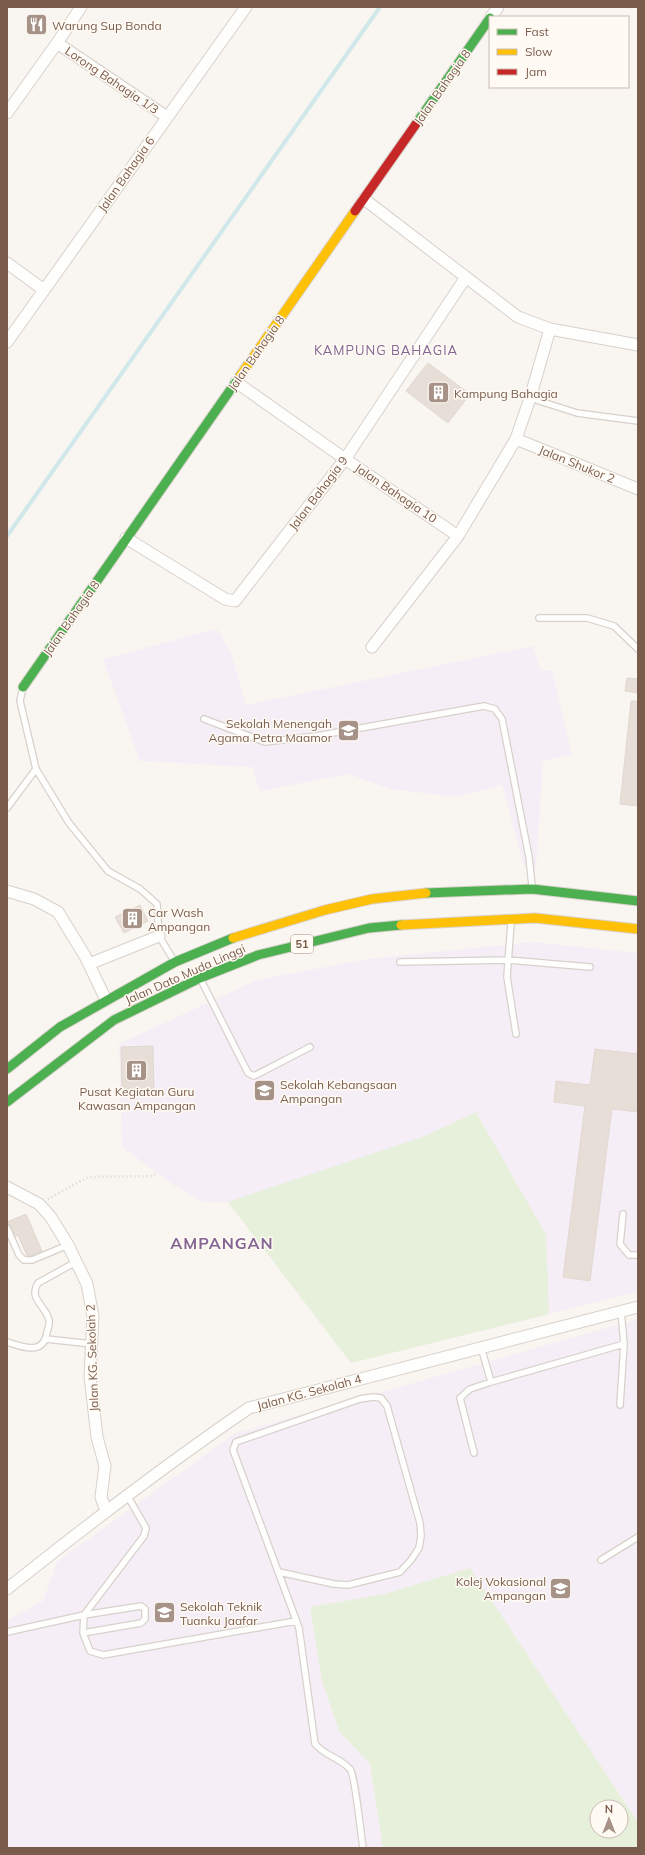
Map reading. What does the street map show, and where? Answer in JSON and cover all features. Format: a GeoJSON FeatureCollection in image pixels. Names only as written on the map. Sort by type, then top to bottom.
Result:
{"type":"FeatureCollection","features":[{"type":"Feature","properties":{"kind":"main road","name":"Jalan Bahagia 8"},"geometry":{"type":"LineString","coordinates":[[23,687],[489,19]]}},
{"type":"Feature","properties":{"kind":"main road","name":"Jalan Dato Muda Linggi"},"geometry":{"type":"LineString","coordinates":[[7,1069],[60,1027],[175,962],[247,933],[372,899],[427,893],[532,889],[638,901]]}},
{"type":"Feature","properties":{"kind":"main road","name":"Jalan Dato Muda Linggi"},"geometry":{"type":"LineString","coordinates":[[7,1102],[114,1020],[200,978],[258,955],[369,928],[535,918],[638,929]]}},
{"type":"Feature","properties":{"kind":"street"},"geometry":{"type":"LineString","coordinates":[[7,113],[58,43],[81,7]]}},
{"type":"Feature","properties":{"kind":"street","name":"Jalan Bahagia 6"},"geometry":{"type":"LineString","coordinates":[[7,342],[246,7]]}},
{"type":"Feature","properties":{"kind":"street","name":"Jalan Bahagia 8"},"geometry":{"type":"LineString","coordinates":[[491,16],[498,7]]}},
{"type":"Feature","properties":{"kind":"street","name":"Lorong Bahagia 1/3"},"geometry":{"type":"LineString","coordinates":[[58,43],[167,117]]}},
{"type":"Feature","properties":{"kind":"street"},"geometry":{"type":"LineString","coordinates":[[364,199],[518,317],[550,330],[638,345]]}},
{"type":"Feature","properties":{"kind":"street"},"geometry":{"type":"LineString","coordinates":[[7,263],[44,290]]}},
{"type":"Feature","properties":{"kind":"street","name":"Jalan Bahagia 9"},"geometry":{"type":"LineString","coordinates":[[126,538],[225,599],[235,601],[345,459],[466,277]]}},
{"type":"Feature","properties":{"kind":"street"},"geometry":{"type":"LineString","coordinates":[[372,647],[458,536],[516,439],[550,330]]}},
{"type":"Feature","properties":{"kind":"street","name":"Jalan Bahagia 10"},"geometry":{"type":"LineString","coordinates":[[236,382],[458,536]]}},
{"type":"Feature","properties":{"kind":"street","name":"Jalan Shukor 2"},"geometry":{"type":"LineString","coordinates":[[516,439],[638,489]]}},
{"type":"Feature","properties":{"kind":"street"},"geometry":{"type":"LineString","coordinates":[[7,891],[34,899],[58,912],[89,964],[106,1000]]}},
{"type":"Feature","properties":{"kind":"street"},"geometry":{"type":"LineString","coordinates":[[89,964],[159,936]]}},
{"type":"Feature","properties":{"kind":"street","name":"Jalan KG. Sekolah 2"},"geometry":{"type":"LineString","coordinates":[[7,1188],[39,1204],[50,1216],[68,1245],[87,1284],[93,1316],[93,1344],[90,1376],[97,1437],[105,1466],[101,1497],[106,1511]]}},
{"type":"Feature","properties":{"kind":"street","name":"Jalan KG. Sekolah 4"},"geometry":{"type":"LineString","coordinates":[[7,1590],[127,1495],[249,1408],[638,1306]]}},
{"type":"Feature","properties":{"kind":"lane"},"geometry":{"type":"LineString","coordinates":[[530,398],[577,413],[638,421]]}},
{"type":"Feature","properties":{"kind":"lane"},"geometry":{"type":"LineString","coordinates":[[540,618],[587,618],[614,626],[638,649]]}},
{"type":"Feature","properties":{"kind":"lane"},"geometry":{"type":"LineString","coordinates":[[23,687],[20,701],[36,769],[69,823],[108,871],[140,890],[157,904],[159,936],[175,962]]}},
{"type":"Feature","properties":{"kind":"lane"},"geometry":{"type":"LineString","coordinates":[[204,719],[265,742],[316,736],[484,706],[495,709],[502,719],[529,857],[532,889]]}},
{"type":"Feature","properties":{"kind":"lane"},"geometry":{"type":"LineString","coordinates":[[7,808],[36,769]]}},
{"type":"Feature","properties":{"kind":"lane"},"geometry":{"type":"LineString","coordinates":[[512,919],[506,977],[516,1034]]}},
{"type":"Feature","properties":{"kind":"lane"},"geometry":{"type":"LineString","coordinates":[[400,962],[508,960],[590,967]]}},
{"type":"Feature","properties":{"kind":"lane"},"geometry":{"type":"LineString","coordinates":[[200,978],[248,1073],[254,1076],[310,1047]]}},
{"type":"Feature","properties":{"kind":"lane"},"geometry":{"type":"LineString","coordinates":[[623,1214],[620,1244],[629,1255],[638,1255]]}},
{"type":"Feature","properties":{"kind":"lane"},"geometry":{"type":"LineString","coordinates":[[7,1228],[19,1255],[24,1260],[32,1260],[68,1245]]}},
{"type":"Feature","properties":{"kind":"lane"},"geometry":{"type":"LineString","coordinates":[[7,1342],[27,1348],[38,1347],[46,1339],[49,1320],[35,1296],[35,1289],[38,1284],[76,1262]]}},
{"type":"Feature","properties":{"kind":"lane"},"geometry":{"type":"LineString","coordinates":[[620,1405],[624,1344],[621,1311]]}},
{"type":"Feature","properties":{"kind":"lane"},"geometry":{"type":"LineString","coordinates":[[46,1339],[93,1344]]}},
{"type":"Feature","properties":{"kind":"lane"},"geometry":{"type":"LineString","coordinates":[[474,1453],[460,1398],[470,1388],[624,1344]]}},
{"type":"Feature","properties":{"kind":"lane"},"geometry":{"type":"LineString","coordinates":[[481,1347],[491,1382]]}},
{"type":"Feature","properties":{"kind":"lane"},"geometry":{"type":"LineString","coordinates":[[279,1572],[334,1584],[348,1585],[400,1572],[419,1548],[421,1536],[420,1523],[387,1406],[381,1398],[373,1397],[360,1399],[236,1442],[233,1450],[299,1628],[315,1744],[321,1752],[339,1759],[352,1770],[363,1848]]}},
{"type":"Feature","properties":{"kind":"lane"},"geometry":{"type":"LineString","coordinates":[[127,1495],[146,1528],[144,1536],[84,1614],[83,1633],[90,1651],[103,1655],[296,1620]]}},
{"type":"Feature","properties":{"kind":"lane"},"geometry":{"type":"LineString","coordinates":[[601,1560],[638,1537]]}},
{"type":"Feature","properties":{"kind":"lane"},"geometry":{"type":"LineString","coordinates":[[7,1632],[84,1614],[141,1606],[145,1609],[145,1619],[141,1623],[83,1633]]}},
{"type":"Feature","properties":{"kind":"path"},"geometry":{"type":"LineString","coordinates":[[39,1204],[88,1177],[152,1176],[157,1173]]}},
{"type":"Feature","properties":{"kind":"shaded area","name":"Sekolah Menengah Agama Petra Maamor"},"geometry":{"type":"Polygon","coordinates":[[[217,629],[231,653],[246,705],[533,646],[541,670],[552,671],[572,754],[543,761],[536,868],[524,866],[502,785],[455,797],[391,789],[348,774],[260,791],[252,767],[140,761],[103,659],[217,629]]]}},
{"type":"Feature","properties":{"kind":"shaded area"},"geometry":{"type":"Polygon","coordinates":[[[533,942],[638,953],[638,1292],[351,1363],[228,1202],[203,1202],[175,1186],[122,1147],[119,1044],[257,980],[367,959],[533,942]]]}},
{"type":"Feature","properties":{"kind":"shaded area","name":"Sekolah Teknik Tuanku Jaafar"},"geometry":{"type":"Polygon","coordinates":[[[638,1319],[638,1818],[636,1819],[629,1808],[629,1799],[623,1799],[470,1569],[385,1594],[310,1607],[322,1681],[339,1731],[370,1764],[383,1848],[7,1848],[7,1620],[43,1601],[57,1562],[234,1434],[638,1319]]]}},
{"type":"Feature","properties":{"kind":"green space"},"geometry":{"type":"Polygon","coordinates":[[[476,1112],[546,1235],[549,1314],[351,1363],[228,1202],[423,1137],[476,1112]]]}},
{"type":"Feature","properties":{"kind":"green space"},"geometry":{"type":"Polygon","coordinates":[[[470,1568],[623,1799],[589,1799],[589,1839],[629,1839],[629,1808],[636,1819],[638,1818],[638,1848],[383,1848],[370,1764],[339,1731],[322,1681],[310,1607],[385,1594],[470,1568]]]}},
{"type":"Feature","properties":{"kind":"building","name":"Kampung Bahagia"},"geometry":{"type":"Polygon","coordinates":[[[428,363],[470,394],[448,423],[406,391],[428,363]]]}},
{"type":"Feature","properties":{"kind":"building"},"geometry":{"type":"Polygon","coordinates":[[[627,678],[638,679],[638,693],[625,691],[627,678]]]}},
{"type":"Feature","properties":{"kind":"building"},"geometry":{"type":"Polygon","coordinates":[[[631,701],[638,701],[638,806],[620,804],[631,701]]]}},
{"type":"Feature","properties":{"kind":"building","name":"Car Wash Ampangan"},"geometry":{"type":"Polygon","coordinates":[[[140,905],[148,921],[124,933],[115,917],[140,905]]]}},
{"type":"Feature","properties":{"kind":"building","name":"Pusat Kegiatan Guru Kawasan Ampangan"},"geometry":{"type":"Polygon","coordinates":[[[153,1046],[154,1093],[122,1093],[121,1047],[153,1046]]]}},
{"type":"Feature","properties":{"kind":"building"},"geometry":{"type":"Polygon","coordinates":[[[595,1049],[638,1054],[638,1112],[612,1109],[590,1281],[563,1277],[585,1106],[554,1102],[556,1081],[590,1085],[595,1049]]]}},
{"type":"Feature","properties":{"kind":"building"},"geometry":{"type":"Polygon","coordinates":[[[26,1214],[42,1251],[31,1256],[27,1256],[18,1235],[15,1237],[11,1226],[7,1224],[7,1222],[26,1214]]]}},
{"type":"Feature","properties":{"kind":"waterway"},"geometry":{"type":"LineString","coordinates":[[7,536],[380,7]]}},
{"type":"Feature","properties":{"kind":"traffic: fast"},"geometry":{"type":"LineString","coordinates":[[416,124],[489,19]]}},
{"type":"Feature","properties":{"kind":"traffic: fast"},"geometry":{"type":"LineString","coordinates":[[23,687],[240,376]]}},
{"type":"Feature","properties":{"kind":"traffic: fast"},"geometry":{"type":"LineString","coordinates":[[426,893],[532,889],[638,901]]}},
{"type":"Feature","properties":{"kind":"traffic: fast"},"geometry":{"type":"LineString","coordinates":[[7,1102],[114,1020],[200,978],[258,955],[369,928],[401,925]]}},
{"type":"Feature","properties":{"kind":"traffic: fast"},"geometry":{"type":"LineString","coordinates":[[7,1069],[60,1027],[175,962],[233,938]]}},
{"type":"Feature","properties":{"kind":"traffic: slow"},"geometry":{"type":"LineString","coordinates":[[240,376],[355,211]]}},
{"type":"Feature","properties":{"kind":"traffic: slow"},"geometry":{"type":"LineString","coordinates":[[233,938],[325,910],[372,899],[426,893]]}},
{"type":"Feature","properties":{"kind":"traffic: slow"},"geometry":{"type":"LineString","coordinates":[[401,925],[535,918],[638,929]]}},
{"type":"Feature","properties":{"kind":"traffic: jam"},"geometry":{"type":"LineString","coordinates":[[355,211],[416,124]]}},
{"type":"Feature","properties":{"kind":"place","name":"Warung Sup Bonda"},"geometry":{"type":"Point","coordinates":[37,25]}},
{"type":"Feature","properties":{"kind":"place","name":"Kampung Bahagia"},"geometry":{"type":"Point","coordinates":[438,393]}},
{"type":"Feature","properties":{"kind":"place","name":"Sekolah Menengah Agama Petra Maamor"},"geometry":{"type":"Point","coordinates":[348,730]}},
{"type":"Feature","properties":{"kind":"place","name":"Car Wash Ampangan"},"geometry":{"type":"Point","coordinates":[132,919]}},
{"type":"Feature","properties":{"kind":"place","name":"Pusat Kegiatan Guru Kawasan Ampangan"},"geometry":{"type":"Point","coordinates":[137,1070]}},
{"type":"Feature","properties":{"kind":"place","name":"Sekolah Kebangsaan Ampangan"},"geometry":{"type":"Point","coordinates":[264,1091]}},
{"type":"Feature","properties":{"kind":"place","name":"Kolej Vokasional Ampangan"},"geometry":{"type":"Point","coordinates":[561,1588]}},
{"type":"Feature","properties":{"kind":"place","name":"Sekolah Teknik Tuanku Jaafar"},"geometry":{"type":"Point","coordinates":[165,1613]}},
{"type":"Feature","properties":{"kind":"district","name":"KAMPUNG BAHAGIA"},"geometry":{"type":"Point","coordinates":[386,350]}},
{"type":"Feature","properties":{"kind":"district","name":"AMPANGAN"},"geometry":{"type":"Point","coordinates":[222,1243]}}]}
